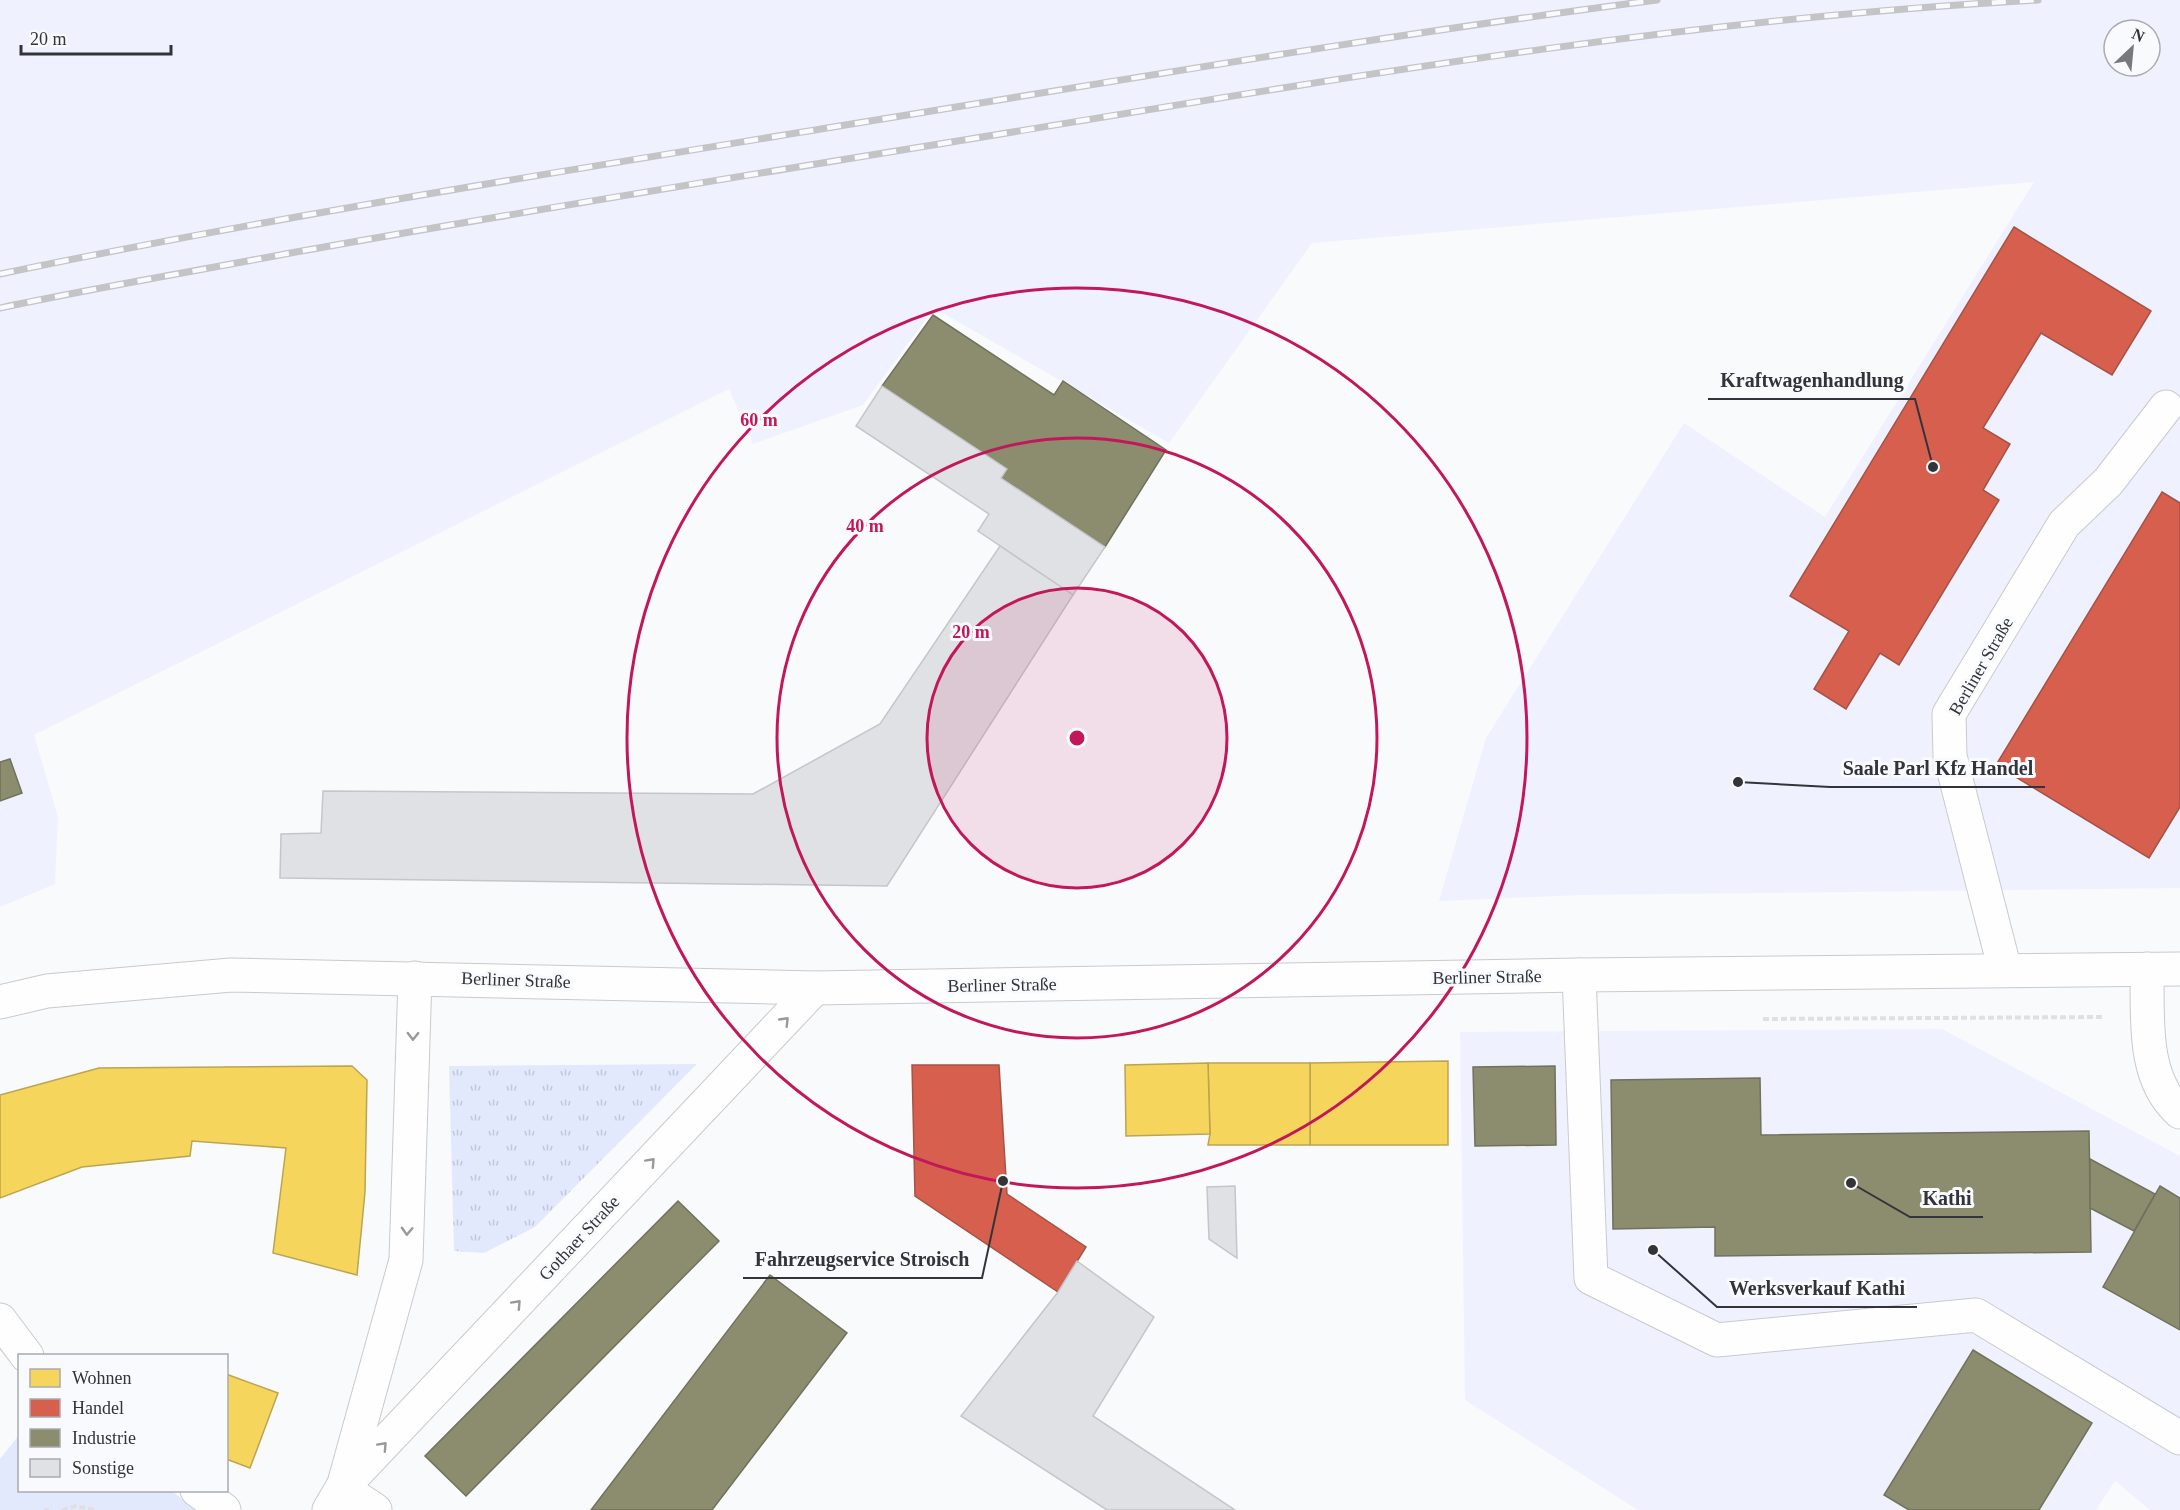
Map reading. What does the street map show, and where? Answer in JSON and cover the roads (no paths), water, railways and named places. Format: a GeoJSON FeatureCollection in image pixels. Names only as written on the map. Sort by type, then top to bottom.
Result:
{"type":"FeatureCollection","features":[{"type":"Feature","properties":{"kind":"street","name":"Berliner Straße"},"geometry":{"type":"LineString","coordinates":[[2005,970],[1950,756],[1949,714],[2064,524],[2108,482],[2166,406]]}},
{"type":"Feature","properties":{"kind":"street"},"geometry":{"type":"LineString","coordinates":[[2147,969],[2151,1054],[2159,1084],[2174,1107],[2180,1112]]}},
{"type":"Feature","properties":{"kind":"street","name":"Berliner Straße"},"geometry":{"type":"LineString","coordinates":[[0,1002],[48,992],[231,975],[815,988],[1578,975],[2180,969]]}},
{"type":"Feature","properties":{"kind":"street"},"geometry":{"type":"LineString","coordinates":[[1578,975],[1591,1278],[1717,1340],[1976,1315],[2180,1437]]}},
{"type":"Feature","properties":{"kind":"street"},"geometry":{"type":"LineString","coordinates":[[375,1510],[336,1499],[406,1260],[415,978]]}},
{"type":"Feature","properties":{"kind":"street","name":"Gothaer Straße"},"geometry":{"type":"LineString","coordinates":[[336,1499],[815,988]]}},
{"type":"Feature","properties":{"kind":"street"},"geometry":{"type":"LineString","coordinates":[[0,1320],[26,1354]]}},
{"type":"Feature","properties":{"kind":"street"},"geometry":{"type":"LineString","coordinates":[[198,1492],[224,1510]]}},
{"type":"Feature","properties":{"kind":"railway"},"geometry":{"type":"LineString","coordinates":[[0,274],[209,233],[524,178],[1248,60],[1452,28],[1657,0]]}},
{"type":"Feature","properties":{"kind":"railway"},"geometry":{"type":"LineString","coordinates":[[0,308],[142,280],[456,224],[1236,95],[1636,37],[1904,9],[2038,0]]}},
{"type":"Feature","properties":{"kind":"place","name":"Kraftwagenhandlung"},"geometry":{"type":"Point","coordinates":[1933,467]}},
{"type":"Feature","properties":{"kind":"place","name":"Saale Parl Kfz Handel"},"geometry":{"type":"Point","coordinates":[1738,782]}},
{"type":"Feature","properties":{"kind":"place","name":"Fahrzeugservice Stroisch"},"geometry":{"type":"Point","coordinates":[1003,1181]}},
{"type":"Feature","properties":{"kind":"place","name":"Kathi"},"geometry":{"type":"Point","coordinates":[1851,1183]}},
{"type":"Feature","properties":{"kind":"place","name":"Werksverkauf Kathi"},"geometry":{"type":"Point","coordinates":[1653,1250]}}]}
